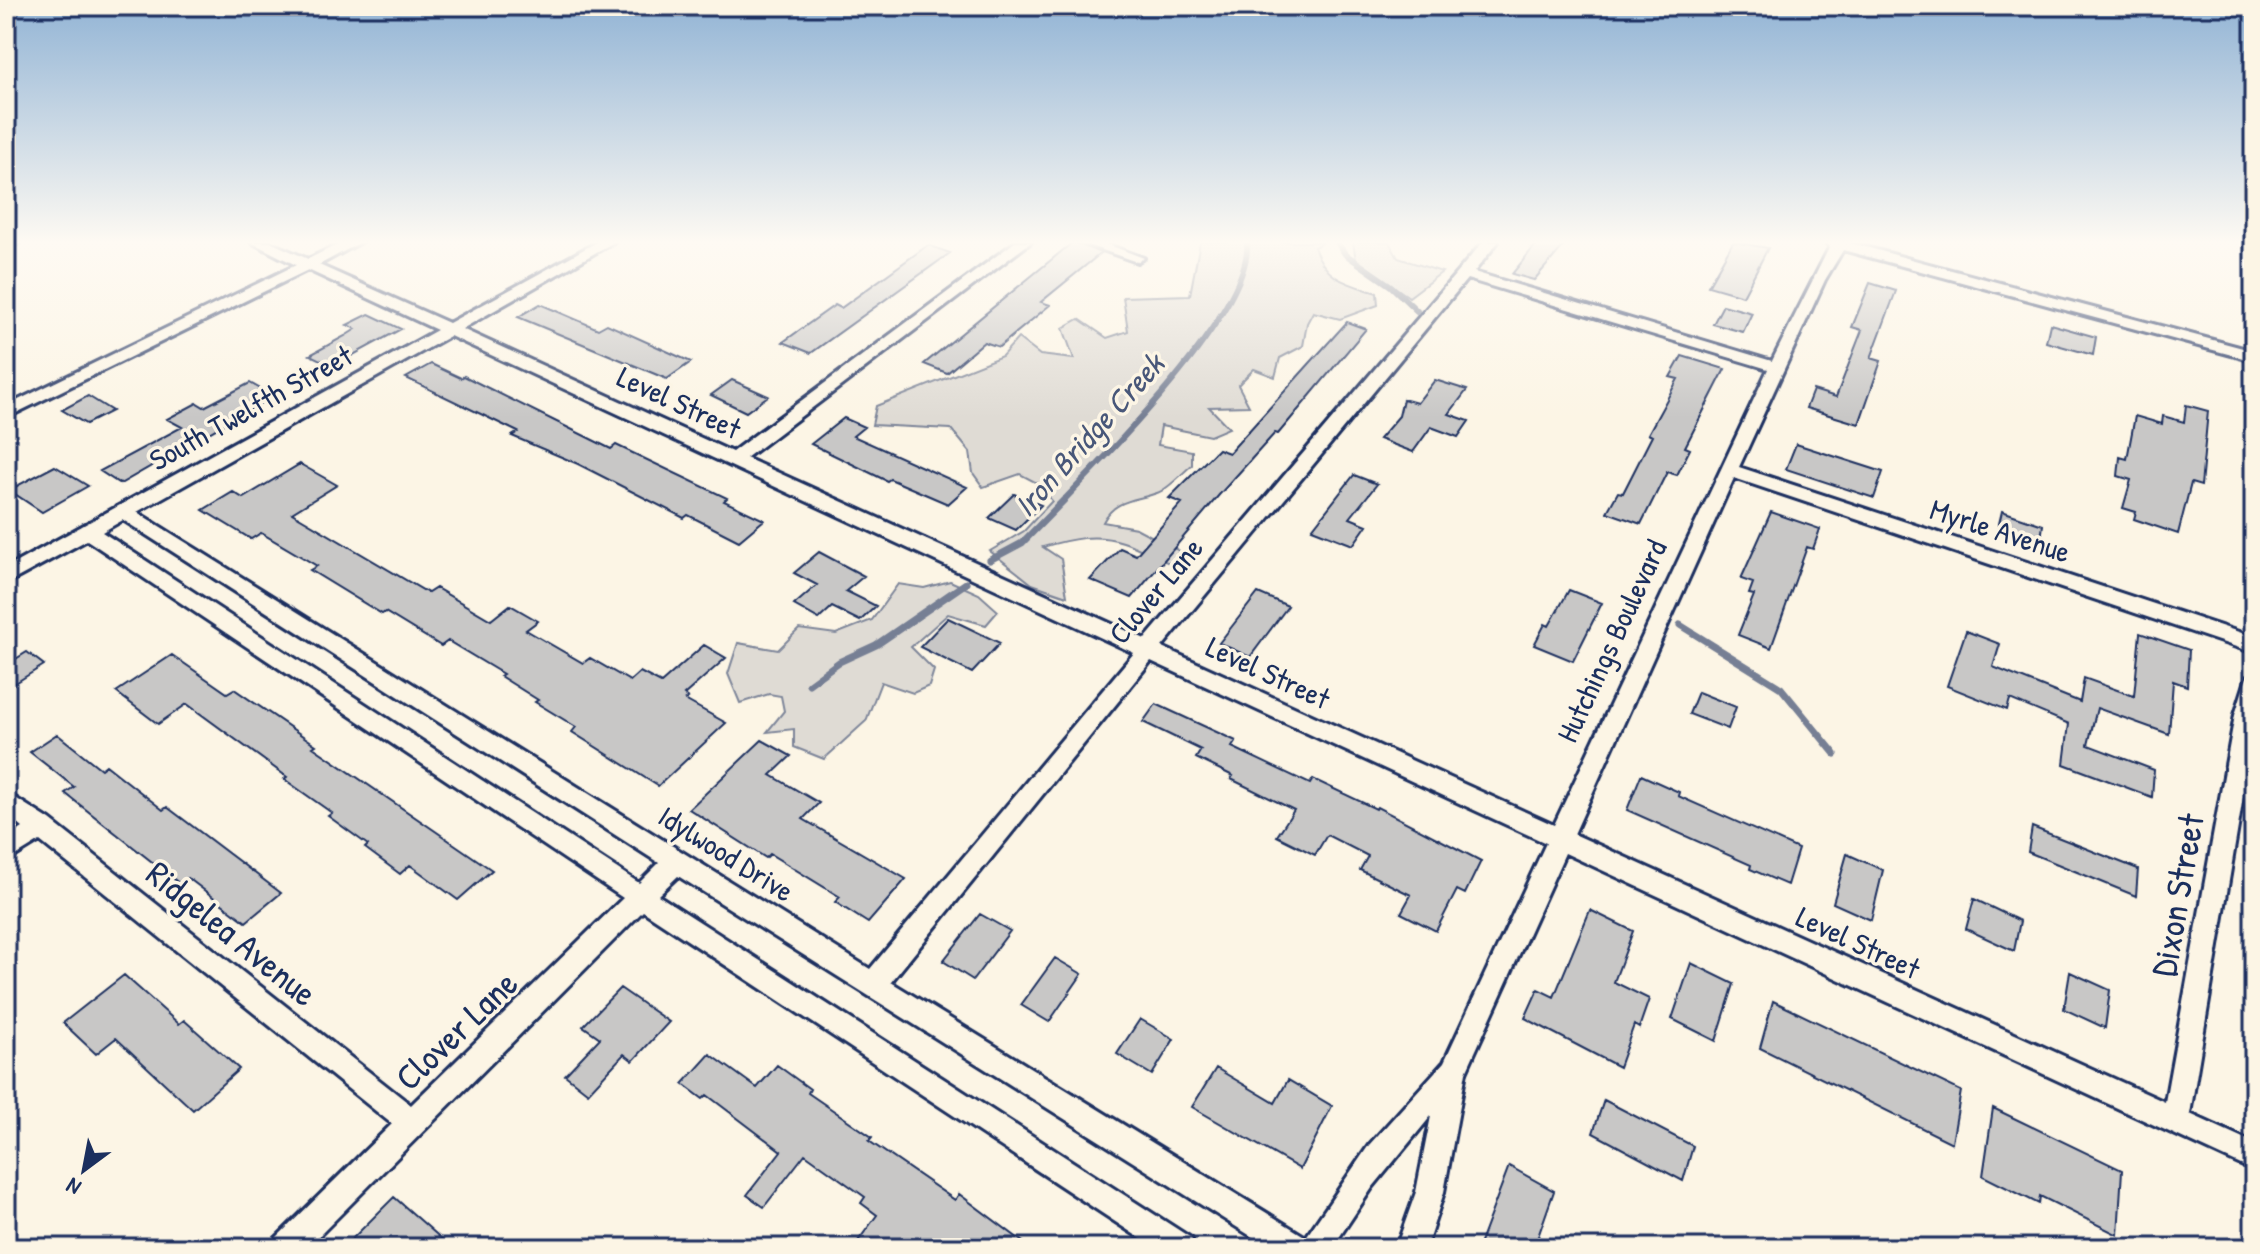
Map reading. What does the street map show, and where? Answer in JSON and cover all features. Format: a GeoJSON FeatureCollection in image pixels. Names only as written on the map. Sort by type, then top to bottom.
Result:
{"type":"FeatureCollection","features":[{"type":"Feature","properties":{"kind":"street"},"geometry":{"type":"LineString","coordinates":[[6,413],[236,301]]}},
{"type":"Feature","properties":{"kind":"street","name":"Level Street"},"geometry":{"type":"LineString","coordinates":[[386,301],[2254,1157]]}},
{"type":"Feature","properties":{"kind":"street","name":"South Twelfth Street"},"geometry":{"type":"LineString","coordinates":[[6,577],[503,301]]}},
{"type":"Feature","properties":{"kind":"street"},"geometry":{"type":"LineString","coordinates":[[732,460],[946,301]]}},
{"type":"Feature","properties":{"kind":"street","name":"Clover Lane"},"geometry":{"type":"LineString","coordinates":[[874,983],[1147,651],[1443,301]]}},
{"type":"Feature","properties":{"kind":"street"},"geometry":{"type":"LineString","coordinates":[[1554,301],[1777,367]]}},
{"type":"Feature","properties":{"kind":"street","name":"Hutchings Boulevard"},"geometry":{"type":"LineString","coordinates":[[1411,1248],[1430,1192],[1453,1071],[1809,301]]}},
{"type":"Feature","properties":{"kind":"street"},"geometry":{"type":"LineString","coordinates":[[2049,301],[2254,356]]}},
{"type":"Feature","properties":{"kind":"street","name":"Myrle Avenue"},"geometry":{"type":"LineString","coordinates":[[1729,470],[2254,645]]}},
{"type":"Feature","properties":{"kind":"street","name":"Idylwood Drive"},"geometry":{"type":"LineString","coordinates":[[122,511],[676,862],[1297,1248]]}},
{"type":"Feature","properties":{"kind":"street"},"geometry":{"type":"LineString","coordinates":[[87,531],[1181,1248]]}},
{"type":"Feature","properties":{"kind":"street","name":"Dixon Street"},"geometry":{"type":"LineString","coordinates":[[2175,1121],[2254,683]]}},
{"type":"Feature","properties":{"kind":"street","name":"Ridgelea Avenue"},"geometry":{"type":"LineString","coordinates":[[6,801],[412,1123]]}},
{"type":"Feature","properties":{"kind":"street"},"geometry":{"type":"LineString","coordinates":[[6,852],[42,827]]}},
{"type":"Feature","properties":{"kind":"street","name":"Clover Lane"},"geometry":{"type":"LineString","coordinates":[[286,1248],[676,862]]}},
{"type":"Feature","properties":{"kind":"street","name":"Hutchings Boulevard"},"geometry":{"type":"LineString","coordinates":[[1316,1248],[1340,1206],[1368,1168],[1453,1071]]}},
{"type":"Feature","properties":{"kind":"shaded area"},"geometry":{"type":"Polygon","coordinates":[[[1124,301],[1378,301],[1378,305],[1340,319],[1313,312],[1307,323],[1303,346],[1280,358],[1275,377],[1254,369],[1238,385],[1249,406],[1209,407],[1229,428],[1210,436],[1161,426],[1158,445],[1192,451],[1192,465],[1162,491],[1120,505],[1103,522],[1136,528],[1187,555],[1191,561],[1187,568],[1123,542],[1083,538],[1043,547],[1061,559],[1067,596],[1032,584],[990,551],[1024,531],[1052,501],[1039,484],[1020,474],[983,487],[973,473],[970,452],[951,429],[872,425],[876,406],[1002,356],[1018,338],[1040,355],[1074,359],[1063,328],[1079,319],[1107,338],[1128,331],[1124,301]]]}},
{"type":"Feature","properties":{"kind":"shaded area"},"geometry":{"type":"Polygon","coordinates":[[[950,581],[979,594],[998,611],[986,625],[948,614],[911,647],[934,670],[929,686],[913,693],[881,682],[866,721],[824,759],[794,747],[794,729],[767,732],[784,711],[781,696],[769,694],[740,703],[728,674],[738,643],[778,650],[799,629],[836,634],[872,620],[898,584],[924,588],[950,581]]]}},
{"type":"Feature","properties":{"kind":"building"},"geometry":{"type":"Polygon","coordinates":[[[851,301],[884,301],[811,353],[783,342],[835,305],[841,308],[851,301]]]}},
{"type":"Feature","properties":{"kind":"building"},"geometry":{"type":"Polygon","coordinates":[[[1002,301],[1043,301],[1050,305],[999,347],[984,342],[947,373],[924,364],[1002,301]]]}},
{"type":"Feature","properties":{"kind":"building"},"geometry":{"type":"Polygon","coordinates":[[[1863,301],[1892,301],[1871,358],[1881,361],[1859,424],[1806,408],[1813,390],[1836,397],[1862,330],[1852,327],[1863,301]]]}},
{"type":"Feature","properties":{"kind":"building"},"geometry":{"type":"Polygon","coordinates":[[[540,304],[598,329],[607,324],[691,362],[667,379],[518,317],[540,304]]]}},
{"type":"Feature","properties":{"kind":"building"},"geometry":{"type":"Polygon","coordinates":[[[1723,305],[1752,313],[1743,332],[1713,324],[1723,305]]]}},
{"type":"Feature","properties":{"kind":"building"},"geometry":{"type":"Polygon","coordinates":[[[369,314],[401,329],[333,366],[310,355],[356,329],[347,325],[369,314]]]}},
{"type":"Feature","properties":{"kind":"building"},"geometry":{"type":"Polygon","coordinates":[[[1347,322],[1366,329],[1278,434],[1275,433],[1219,495],[1132,598],[1090,580],[1120,548],[1136,555],[1182,503],[1169,498],[1218,449],[1229,453],[1347,322]]]}},
{"type":"Feature","properties":{"kind":"building"},"geometry":{"type":"Polygon","coordinates":[[[2050,324],[2096,337],[2093,355],[2046,342],[2050,324]]]}},
{"type":"Feature","properties":{"kind":"building"},"geometry":{"type":"Polygon","coordinates":[[[1682,356],[1725,369],[1685,447],[1690,449],[1677,475],[1667,472],[1641,524],[1607,512],[1618,492],[1623,493],[1652,436],[1648,434],[1678,379],[1670,377],[1682,356]]]}},
{"type":"Feature","properties":{"kind":"building"},"geometry":{"type":"Polygon","coordinates":[[[431,364],[461,378],[464,376],[611,449],[616,445],[727,498],[724,501],[764,520],[739,541],[688,515],[684,518],[578,464],[512,436],[518,432],[406,378],[431,364]]]}},
{"type":"Feature","properties":{"kind":"building"},"geometry":{"type":"Polygon","coordinates":[[[732,380],[768,396],[746,412],[711,395],[732,380]]]}},
{"type":"Feature","properties":{"kind":"building"},"geometry":{"type":"Polygon","coordinates":[[[1435,380],[1467,390],[1449,414],[1469,421],[1458,437],[1431,427],[1413,452],[1379,439],[1399,416],[1403,399],[1417,403],[1435,380]]]}},
{"type":"Feature","properties":{"kind":"building"},"geometry":{"type":"Polygon","coordinates":[[[250,383],[273,396],[120,484],[100,471],[182,427],[167,419],[197,403],[204,407],[250,383]]]}},
{"type":"Feature","properties":{"kind":"building"},"geometry":{"type":"Polygon","coordinates":[[[88,396],[112,411],[86,424],[62,410],[88,396]]]}},
{"type":"Feature","properties":{"kind":"building"},"geometry":{"type":"Polygon","coordinates":[[[2186,405],[2208,411],[2201,486],[2191,483],[2178,534],[2134,519],[2136,512],[2123,508],[2131,480],[2118,476],[2120,457],[2127,459],[2135,416],[2162,424],[2163,416],[2184,422],[2186,405]]]}},
{"type":"Feature","properties":{"kind":"building"},"geometry":{"type":"Polygon","coordinates":[[[844,418],[864,427],[853,436],[967,487],[948,504],[890,479],[887,481],[811,444],[844,418]]]}},
{"type":"Feature","properties":{"kind":"building"},"geometry":{"type":"Polygon","coordinates":[[[1796,444],[1883,472],[1874,498],[1786,469],[1796,444]]]}},
{"type":"Feature","properties":{"kind":"building"},"geometry":{"type":"Polygon","coordinates":[[[300,464],[337,485],[292,513],[428,593],[436,588],[491,620],[510,605],[538,621],[526,630],[583,663],[590,658],[630,681],[640,672],[661,683],[704,645],[726,658],[684,695],[688,698],[685,700],[726,723],[658,786],[572,732],[576,727],[535,702],[538,700],[500,676],[503,674],[448,641],[441,646],[385,612],[382,614],[310,570],[317,566],[261,533],[251,539],[203,510],[233,492],[243,498],[300,464]]]}},
{"type":"Feature","properties":{"kind":"building"},"geometry":{"type":"Polygon","coordinates":[[[55,466],[88,486],[42,512],[9,490],[55,466]]]}},
{"type":"Feature","properties":{"kind":"building"},"geometry":{"type":"Polygon","coordinates":[[[1354,475],[1377,484],[1350,518],[1367,525],[1353,545],[1312,529],[1354,475]]]}},
{"type":"Feature","properties":{"kind":"building"},"geometry":{"type":"Polygon","coordinates":[[[1014,494],[1041,505],[1016,530],[989,518],[1014,494]]]}},
{"type":"Feature","properties":{"kind":"building"},"geometry":{"type":"Polygon","coordinates":[[[2002,511],[2043,525],[2040,545],[1997,532],[2002,511]]]}},
{"type":"Feature","properties":{"kind":"building"},"geometry":{"type":"Polygon","coordinates":[[[1771,512],[1820,529],[1813,549],[1807,547],[1771,648],[1738,635],[1754,595],[1749,594],[1753,583],[1741,579],[1771,512]]]}},
{"type":"Feature","properties":{"kind":"building"},"geometry":{"type":"Polygon","coordinates":[[[819,552],[864,576],[846,591],[876,606],[860,621],[832,607],[819,619],[794,605],[817,585],[794,573],[819,552]]]}},
{"type":"Feature","properties":{"kind":"building"},"geometry":{"type":"Polygon","coordinates":[[[1569,590],[1602,603],[1573,661],[1534,645],[1545,624],[1549,626],[1569,590]]]}},
{"type":"Feature","properties":{"kind":"building"},"geometry":{"type":"Polygon","coordinates":[[[1258,593],[1288,606],[1250,657],[1219,643],[1258,593]]]}},
{"type":"Feature","properties":{"kind":"building"},"geometry":{"type":"Polygon","coordinates":[[[948,618],[1000,643],[972,673],[920,647],[948,618]]]}},
{"type":"Feature","properties":{"kind":"building"},"geometry":{"type":"Polygon","coordinates":[[[1966,631],[2000,644],[1993,667],[2080,702],[2084,678],[2134,696],[2140,633],[2189,650],[2187,686],[2173,681],[2169,734],[2097,708],[2088,745],[2154,770],[2152,797],[2064,764],[2069,724],[2010,699],[2007,710],[1947,686],[1966,631]]]}},
{"type":"Feature","properties":{"kind":"building"},"geometry":{"type":"Polygon","coordinates":[[[27,652],[44,665],[6,689],[6,665],[27,652]]]}},
{"type":"Feature","properties":{"kind":"building"},"geometry":{"type":"Polygon","coordinates":[[[172,655],[227,693],[234,689],[492,870],[458,900],[410,865],[400,874],[365,848],[368,845],[328,816],[332,813],[284,779],[287,777],[187,704],[158,724],[116,692],[172,655]]]}},
{"type":"Feature","properties":{"kind":"building"},"geometry":{"type":"Polygon","coordinates":[[[1698,692],[1736,707],[1728,729],[1689,714],[1698,692]]]}},
{"type":"Feature","properties":{"kind":"building"},"geometry":{"type":"Polygon","coordinates":[[[1156,704],[1236,741],[1232,747],[1310,784],[1313,779],[1377,807],[1481,861],[1465,894],[1457,890],[1436,931],[1401,913],[1411,895],[1360,870],[1368,856],[1327,835],[1315,855],[1277,836],[1294,810],[1196,758],[1201,750],[1143,722],[1156,704]]]}},
{"type":"Feature","properties":{"kind":"building"},"geometry":{"type":"Polygon","coordinates":[[[57,734],[101,769],[106,765],[163,810],[167,807],[281,893],[246,922],[188,878],[180,884],[65,793],[74,787],[30,752],[57,734]]]}},
{"type":"Feature","properties":{"kind":"building"},"geometry":{"type":"Polygon","coordinates":[[[762,740],[791,756],[771,775],[819,803],[803,819],[906,879],[868,923],[835,902],[840,897],[770,854],[766,858],[689,809],[762,740]]]}},
{"type":"Feature","properties":{"kind":"building"},"geometry":{"type":"Polygon","coordinates":[[[1641,775],[1679,792],[1678,796],[1798,849],[1787,885],[1750,869],[1751,865],[1627,810],[1641,775]]]}},
{"type":"Feature","properties":{"kind":"building"},"geometry":{"type":"Polygon","coordinates":[[[2032,827],[2138,869],[2136,896],[2028,852],[2032,827]]]}},
{"type":"Feature","properties":{"kind":"building"},"geometry":{"type":"Polygon","coordinates":[[[1847,854],[1883,870],[1871,920],[1833,903],[1847,854]]]}},
{"type":"Feature","properties":{"kind":"building"},"geometry":{"type":"Polygon","coordinates":[[[1974,899],[2020,921],[2014,951],[1966,929],[1974,899]]]}},
{"type":"Feature","properties":{"kind":"building"},"geometry":{"type":"Polygon","coordinates":[[[1590,910],[1633,931],[1614,982],[1649,999],[1639,1028],[1634,1025],[1619,1067],[1525,1018],[1538,989],[1554,997],[1590,910]]]}},
{"type":"Feature","properties":{"kind":"building"},"geometry":{"type":"Polygon","coordinates":[[[980,914],[1010,931],[973,980],[943,961],[980,914]]]}},
{"type":"Feature","properties":{"kind":"building"},"geometry":{"type":"Polygon","coordinates":[[[1055,958],[1082,974],[1049,1022],[1021,1005],[1055,958]]]}},
{"type":"Feature","properties":{"kind":"building"},"geometry":{"type":"Polygon","coordinates":[[[1691,963],[1734,984],[1716,1041],[1672,1019],[1691,963]]]}},
{"type":"Feature","properties":{"kind":"building"},"geometry":{"type":"Polygon","coordinates":[[[2070,972],[2110,990],[2105,1028],[2064,1009],[2070,972]]]}},
{"type":"Feature","properties":{"kind":"building"},"geometry":{"type":"Polygon","coordinates":[[[124,975],[179,1024],[184,1020],[239,1069],[193,1110],[116,1038],[96,1054],[63,1023],[124,975]]]}},
{"type":"Feature","properties":{"kind":"building"},"geometry":{"type":"Polygon","coordinates":[[[620,988],[669,1022],[633,1061],[624,1054],[588,1093],[565,1075],[600,1038],[583,1026],[620,988]]]}},
{"type":"Feature","properties":{"kind":"building"},"geometry":{"type":"Polygon","coordinates":[[[1773,1001],[1961,1091],[1952,1143],[1760,1048],[1773,1001]]]}},
{"type":"Feature","properties":{"kind":"building"},"geometry":{"type":"Polygon","coordinates":[[[1140,1019],[1174,1039],[1152,1075],[1117,1054],[1140,1019]]]}},
{"type":"Feature","properties":{"kind":"building"},"geometry":{"type":"Polygon","coordinates":[[[710,1054],[757,1088],[777,1065],[810,1089],[808,1093],[872,1137],[869,1141],[955,1200],[959,1194],[1031,1248],[853,1248],[877,1215],[861,1203],[865,1197],[805,1154],[764,1207],[747,1195],[781,1151],[707,1095],[703,1099],[683,1084],[710,1054]]]}},
{"type":"Feature","properties":{"kind":"building"},"geometry":{"type":"Polygon","coordinates":[[[1216,1068],[1275,1103],[1288,1080],[1332,1106],[1300,1169],[1192,1107],[1216,1068]]]}},
{"type":"Feature","properties":{"kind":"building"},"geometry":{"type":"Polygon","coordinates":[[[1604,1100],[1693,1146],[1683,1181],[1593,1133],[1604,1100]]]}},
{"type":"Feature","properties":{"kind":"building"},"geometry":{"type":"Polygon","coordinates":[[[1993,1108],[2122,1170],[2118,1235],[2040,1196],[2039,1204],[1983,1176],[1993,1108]]]}},
{"type":"Feature","properties":{"kind":"building"},"geometry":{"type":"Polygon","coordinates":[[[1509,1166],[1554,1191],[1534,1248],[1478,1248],[1509,1166]]]}},
{"type":"Feature","properties":{"kind":"building"},"geometry":{"type":"Polygon","coordinates":[[[394,1197],[452,1248],[343,1248],[394,1197]]]}},
{"type":"Feature","properties":{"kind":"waterway","name":"Iron Bridge Creek"},"geometry":{"type":"LineString","coordinates":[[1062,502],[1174,379],[1229,301]]}},
{"type":"Feature","properties":{"kind":"waterway"},"geometry":{"type":"LineString","coordinates":[[1406,301],[1417,311]]}},
{"type":"Feature","properties":{"kind":"waterway","name":"Iron Bridge Creek"},"geometry":{"type":"LineString","coordinates":[[990,560],[1022,543],[1064,500]]}},
{"type":"Feature","properties":{"kind":"waterway","name":"Iron Bridge Creek"},"geometry":{"type":"LineString","coordinates":[[809,684],[839,662],[876,645],[966,583]]}},
{"type":"Feature","properties":{"kind":"waterway"},"geometry":{"type":"LineString","coordinates":[[1680,625],[1781,688],[1835,754]]}}]}
